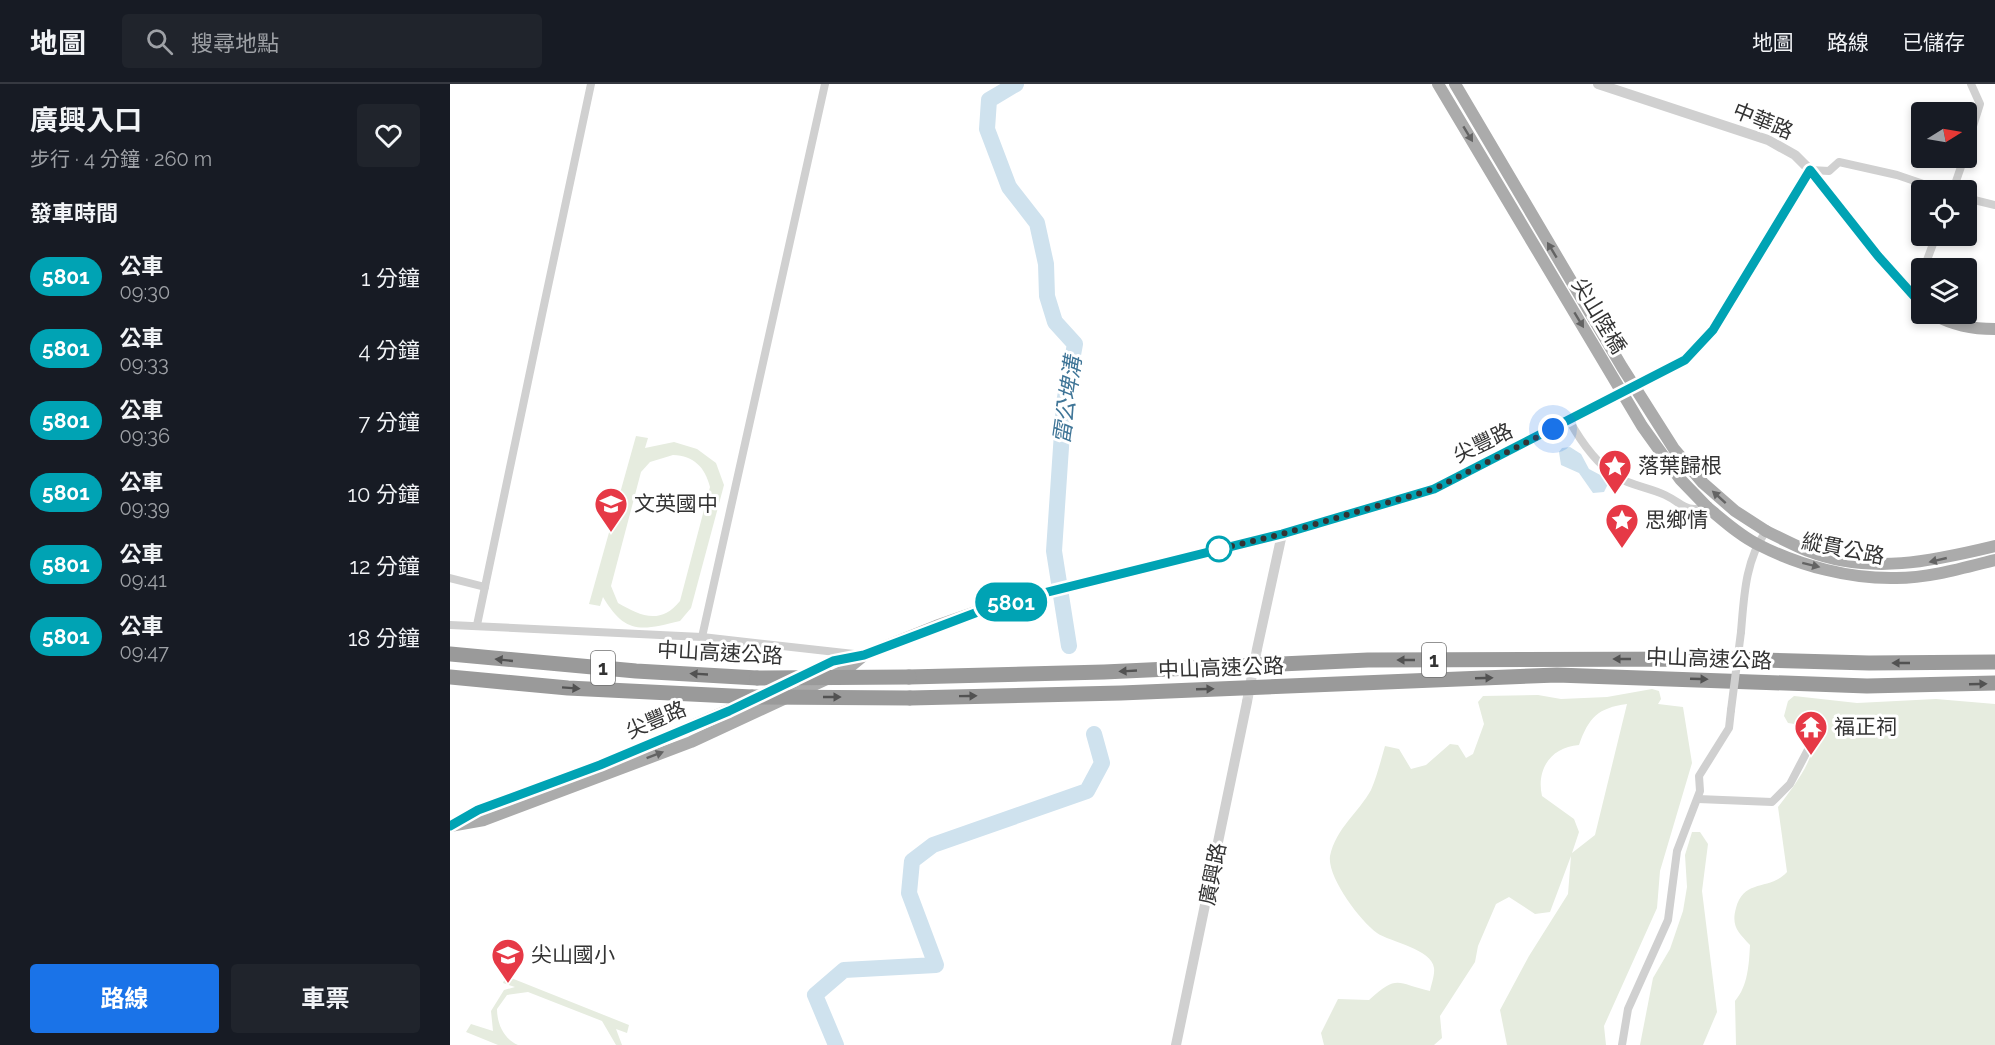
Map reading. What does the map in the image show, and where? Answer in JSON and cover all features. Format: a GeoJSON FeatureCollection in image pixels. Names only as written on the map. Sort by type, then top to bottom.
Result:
{"type":"FeatureCollection","features":[{"type":"Feature","properties":{"kind":"highway","name":"中山高速公路"},"geometry":{"type":"LineString","coordinates":[[450,654],[636,671],[757,678],[1104,672],[1368,660],[1724,658],[1995,662]]}},
{"type":"Feature","properties":{"kind":"highway","name":"中山高速公路"},"geometry":{"type":"LineString","coordinates":[[450,677],[568,688],[753,697],[910,698],[1121,693],[1557,675],[1867,686],[1995,683]]}},
{"type":"Feature","properties":{"kind":"main road","name":"尖山陸橋"},"geometry":{"type":"LineString","coordinates":[[1438,84],[1642,426],[1680,479],[1707,507],[1757,544]]}},
{"type":"Feature","properties":{"kind":"main road","name":"尖山陸橋"},"geometry":{"type":"LineString","coordinates":[[1455,84],[1622,367],[1674,449],[1703,483],[1735,512],[1766,531]]}},
{"type":"Feature","properties":{"kind":"main road","name":"中華路"},"geometry":{"type":"LineString","coordinates":[[1810,170],[1911,295]]}},
{"type":"Feature","properties":{"kind":"main road","name":"尖豐路"},"geometry":{"type":"LineString","coordinates":[[456,824],[478,810],[600,765],[729,711],[833,661],[864,655],[936,626],[1035,596],[1282,534],[1434,489],[1685,360],[1702,345],[1810,170]]}},
{"type":"Feature","properties":{"kind":"main road"},"geometry":{"type":"LineString","coordinates":[[1958,324],[1995,329]]}},
{"type":"Feature","properties":{"kind":"main road","name":"縱貫公路"},"geometry":{"type":"LineString","coordinates":[[1766,531],[1810,552],[1859,562],[1888,565],[1928,562],[1995,546]]}},
{"type":"Feature","properties":{"kind":"main road","name":"縱貫公路"},"geometry":{"type":"LineString","coordinates":[[1757,544],[1800,563],[1847,574],[1896,578],[1952,571],[1995,560]]}},
{"type":"Feature","properties":{"kind":"street"},"geometry":{"type":"LineString","coordinates":[[477,625],[509,478],[520,411],[591,84]]}},
{"type":"Feature","properties":{"kind":"street"},"geometry":{"type":"LineString","coordinates":[[702,637],[825,84]]}},
{"type":"Feature","properties":{"kind":"street","name":"中華路"},"geometry":{"type":"LineString","coordinates":[[1598,84],[1768,140],[1795,155],[1810,170]]}},
{"type":"Feature","properties":{"kind":"street"},"geometry":{"type":"LineString","coordinates":[[1971,84],[1980,104],[1977,113]]}},
{"type":"Feature","properties":{"kind":"street"},"geometry":{"type":"LineString","coordinates":[[1810,170],[1829,171],[1839,162],[1912,180]]}},
{"type":"Feature","properties":{"kind":"street"},"geometry":{"type":"LineString","coordinates":[[1977,201],[1995,205]]}},
{"type":"Feature","properties":{"kind":"street"},"geometry":{"type":"LineString","coordinates":[[1569,420],[1577,435],[1618,477],[1667,496],[1686,509],[1707,507]]}},
{"type":"Feature","properties":{"kind":"street"},"geometry":{"type":"LineString","coordinates":[[1622,1045],[1628,1009],[1668,920],[1677,851],[1698,799],[1699,776],[1729,728],[1746,580],[1757,544],[1766,531]]}},
{"type":"Feature","properties":{"kind":"street"},"geometry":{"type":"LineString","coordinates":[[1257,649],[1282,534]]}},
{"type":"Feature","properties":{"kind":"street"},"geometry":{"type":"LineString","coordinates":[[450,578],[485,587]]}},
{"type":"Feature","properties":{"kind":"street"},"geometry":{"type":"LineString","coordinates":[[450,625],[702,637],[864,655]]}},
{"type":"Feature","properties":{"kind":"street","name":"廣興路"},"geometry":{"type":"LineString","coordinates":[[1176,1045],[1247,702]]}},
{"type":"Feature","properties":{"kind":"street"},"geometry":{"type":"LineString","coordinates":[[1698,799],[1772,802],[1790,784],[1813,740]]}},
{"type":"Feature","properties":{"kind":"shaded area"},"geometry":{"type":"Polygon","coordinates":[[[636,436],[648,438],[645,448],[674,442],[697,449],[716,463],[724,485],[691,608],[680,621],[654,627],[635,627],[619,618],[603,597],[600,606],[589,604],[636,436]],[[673,455],[650,462],[641,472],[611,586],[618,603],[649,616],[665,614],[680,601],[710,487],[702,468],[693,460],[673,455]]]}},
{"type":"Feature","properties":{"kind":"shaded area"},"geometry":{"type":"Polygon","coordinates":[[[1652,689],[1659,691],[1661,699],[1658,704],[1683,707],[1692,763],[1660,871],[1657,908],[1604,1026],[1606,1045],[1507,1045],[1500,1010],[1529,956],[1568,894],[1571,856],[1550,912],[1535,914],[1509,897],[1496,904],[1478,946],[1475,962],[1440,1016],[1442,1038],[1434,1045],[1324,1045],[1321,1033],[1338,999],[1369,1000],[1386,986],[1398,983],[1430,991],[1433,977],[1432,961],[1426,956],[1377,933],[1362,919],[1346,898],[1330,865],[1330,856],[1337,837],[1371,790],[1385,746],[1399,749],[1411,769],[1426,765],[1450,744],[1458,745],[1466,758],[1473,754],[1484,724],[1478,702],[1483,696],[1538,695],[1561,699],[1607,697],[1652,689]],[[1627,704],[1609,708],[1596,716],[1587,727],[1579,745],[1553,755],[1541,777],[1542,796],[1574,819],[1579,832],[1572,853],[1595,835],[1627,704]]]}},
{"type":"Feature","properties":{"kind":"shaded area"},"geometry":{"type":"Polygon","coordinates":[[[1794,696],[1857,703],[1936,699],[1995,704],[1995,1045],[1736,1045],[1735,1001],[1745,982],[1750,945],[1735,924],[1736,908],[1745,892],[1780,878],[1787,872],[1778,807],[1802,773],[1813,746],[1811,735],[1804,727],[1788,723],[1784,716],[1788,701],[1794,696]]]}},
{"type":"Feature","properties":{"kind":"shaded area"},"geometry":{"type":"Polygon","coordinates":[[[1692,832],[1700,832],[1708,844],[1702,891],[1717,1012],[1703,1045],[1640,1045],[1653,978],[1670,949],[1683,911],[1687,887],[1685,855],[1692,832]]]}},
{"type":"Feature","properties":{"kind":"shaded area"},"geometry":{"type":"Polygon","coordinates":[[[506,976],[629,1025],[627,1033],[616,1029],[622,1045],[616,1045],[602,1021],[528,992],[507,995],[497,1009],[502,1030],[518,1045],[498,1045],[466,1032],[471,1024],[493,1031],[491,1011],[504,990],[515,987],[503,983],[506,976]]]}},
{"type":"Feature","properties":{"kind":"water"},"geometry":{"type":"Polygon","coordinates":[[[1570,447],[1581,454],[1589,469],[1606,478],[1608,484],[1604,492],[1593,493],[1579,473],[1561,465],[1559,452],[1562,448],[1570,447]]]}},
{"type":"Feature","properties":{"kind":"waterway","name":"雷公埤溝"},"geometry":{"type":"LineString","coordinates":[[1016,84],[989,100],[987,129],[1009,187],[1037,223],[1046,264],[1047,296],[1055,322],[1075,344],[1064,403],[1054,551],[1069,646]]}},
{"type":"Feature","properties":{"kind":"waterway","name":"雷公埤溝"},"geometry":{"type":"LineString","coordinates":[[836,1045],[815,995],[844,970],[936,965],[909,893],[912,861],[933,845],[1087,791],[1102,763],[1094,734]]}},
{"type":"Feature","properties":{"kind":"tunnel"},"geometry":{"type":"LineString","coordinates":[[1247,702],[1257,649]]}},
{"type":"Feature","properties":{"kind":"bus line","name":"5801"},"geometry":{"type":"LineString","coordinates":[[450,826],[462,822],[478,810],[600,765],[729,711],[833,661],[864,655],[999,604],[1282,534],[1434,489],[1522,446],[1685,360],[1702,345],[1713,330],[1810,170],[1911,296]]}},
{"type":"Feature","properties":{"kind":"place","name":"落葉歸根"},"geometry":{"type":"Point","coordinates":[1615,495]}},
{"type":"Feature","properties":{"kind":"place","name":"文英國中"},"geometry":{"type":"Point","coordinates":[611,533]}},
{"type":"Feature","properties":{"kind":"place","name":"思鄉情"},"geometry":{"type":"Point","coordinates":[1622,549]}},
{"type":"Feature","properties":{"kind":"place","name":"福正祠"},"geometry":{"type":"Point","coordinates":[1811,756]}},
{"type":"Feature","properties":{"kind":"place","name":"尖山國小"},"geometry":{"type":"Point","coordinates":[508,984]}},
{"type":"Feature","properties":{"kind":"route"},"geometry":{"type":"LineString","coordinates":[[1219,549],[1215,550],[1282,534],[1434,489],[1553,429]]}}]}
